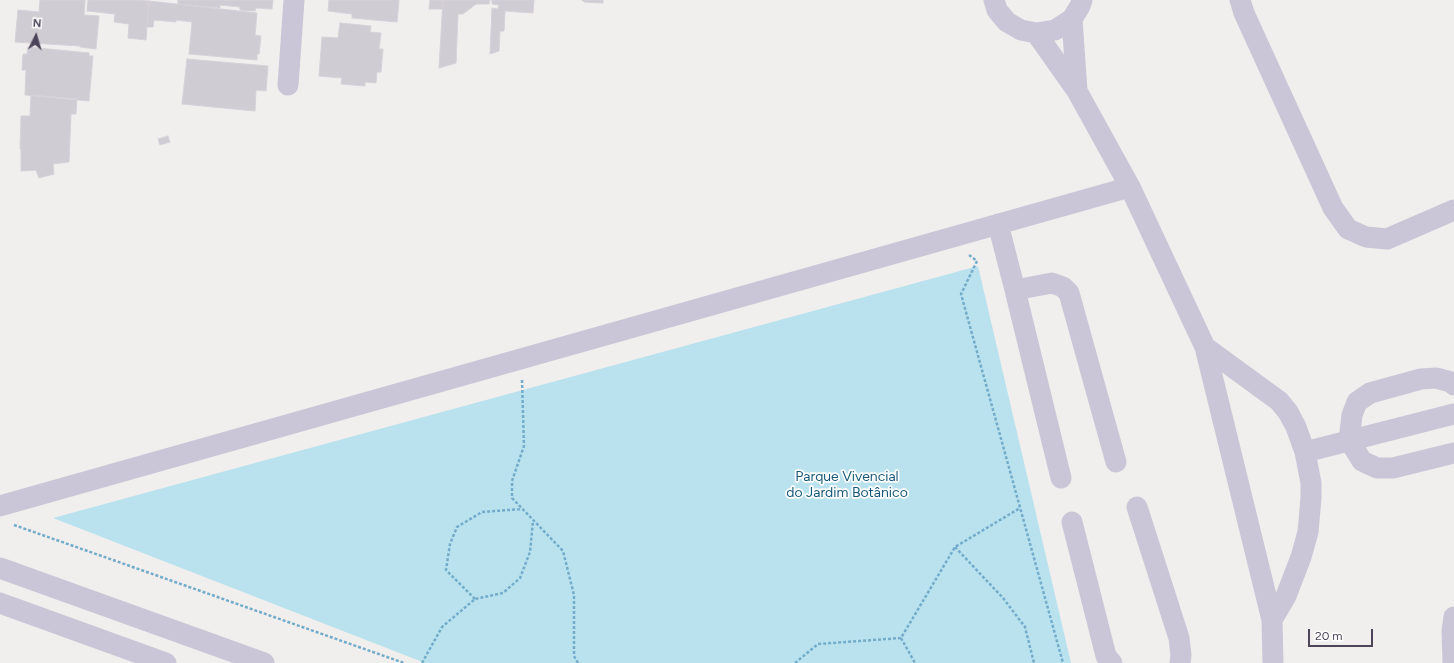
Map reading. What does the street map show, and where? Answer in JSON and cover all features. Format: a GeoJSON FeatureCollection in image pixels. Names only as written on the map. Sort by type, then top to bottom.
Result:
{"type":"FeatureCollection","features":[{"type":"Feature","properties":{"kind":"street"},"geometry":{"type":"LineString","coordinates":[[288,85],[294,0]]}},
{"type":"Feature","properties":{"kind":"street"},"geometry":{"type":"LineString","coordinates":[[994,0],[997,10],[1007,22],[1021,30],[1036,34],[1056,30],[1072,19],[1082,0]]}},
{"type":"Feature","properties":{"kind":"street"},"geometry":{"type":"LineString","coordinates":[[1240,0],[1244,13],[1333,208],[1348,229],[1366,237],[1388,239],[1454,210]]}},
{"type":"Feature","properties":{"kind":"street"},"geometry":{"type":"LineString","coordinates":[[1072,19],[1077,91]]}},
{"type":"Feature","properties":{"kind":"street"},"geometry":{"type":"LineString","coordinates":[[1036,34],[1077,91],[1130,187],[1205,347],[1272,620],[1273,663]]}},
{"type":"Feature","properties":{"kind":"street"},"geometry":{"type":"LineString","coordinates":[[4,515],[998,224],[1130,187]]}},
{"type":"Feature","properties":{"kind":"street"},"geometry":{"type":"LineString","coordinates":[[998,224],[1061,478]]}},
{"type":"Feature","properties":{"kind":"street"},"geometry":{"type":"LineString","coordinates":[[1015,290],[1052,283],[1063,287],[1069,293],[1116,462]]}},
{"type":"Feature","properties":{"kind":"street"},"geometry":{"type":"LineString","coordinates":[[1205,347],[1279,401],[1288,412],[1296,427],[1305,452],[1311,483],[1312,498],[1308,532],[1301,557],[1286,596],[1272,620]]}},
{"type":"Feature","properties":{"kind":"street"},"geometry":{"type":"LineString","coordinates":[[1454,386],[1451,382],[1436,378],[1421,379],[1370,393],[1357,402],[1352,415],[1349,440],[1362,461],[1377,468],[1393,468],[1454,453]]}},
{"type":"Feature","properties":{"kind":"street"},"geometry":{"type":"LineString","coordinates":[[1305,452],[1454,414]]}},
{"type":"Feature","properties":{"kind":"street"},"geometry":{"type":"LineString","coordinates":[[1137,508],[1179,638],[1181,648],[1180,663]]}},
{"type":"Feature","properties":{"kind":"street"},"geometry":{"type":"LineString","coordinates":[[1072,522],[1106,656],[1112,663]]}},
{"type":"Feature","properties":{"kind":"street"},"geometry":{"type":"LineString","coordinates":[[0,568],[264,663]]}},
{"type":"Feature","properties":{"kind":"street"},"geometry":{"type":"LineString","coordinates":[[0,602],[154,661]]}},
{"type":"Feature","properties":{"kind":"street"},"geometry":{"type":"LineString","coordinates":[[1453,663],[1452,631],[1454,617]]}},
{"type":"Feature","properties":{"kind":"path"},"geometry":{"type":"LineString","coordinates":[[966,252],[977,261],[961,294],[1063,663]]}},
{"type":"Feature","properties":{"kind":"path"},"geometry":{"type":"LineString","coordinates":[[522,376],[524,446],[512,481],[512,498],[563,551],[574,596],[574,656],[578,663]]}},
{"type":"Feature","properties":{"kind":"path"},"geometry":{"type":"LineString","coordinates":[[901,638],[955,547],[1020,508]]}},
{"type":"Feature","properties":{"kind":"path"},"geometry":{"type":"LineString","coordinates":[[475,599],[446,570],[450,544],[457,526],[482,512],[522,509]]}},
{"type":"Feature","properties":{"kind":"path"},"geometry":{"type":"LineString","coordinates":[[4,515],[404,663]]}},
{"type":"Feature","properties":{"kind":"path"},"geometry":{"type":"LineString","coordinates":[[422,663],[442,627],[475,599],[504,593],[520,578],[530,552],[533,520]]}},
{"type":"Feature","properties":{"kind":"path"},"geometry":{"type":"LineString","coordinates":[[955,547],[1003,598],[1025,627],[1034,663]]}},
{"type":"Feature","properties":{"kind":"path"},"geometry":{"type":"LineString","coordinates":[[795,663],[818,644],[901,638]]}},
{"type":"Feature","properties":{"kind":"path"},"geometry":{"type":"LineString","coordinates":[[901,638],[915,663]]}},
{"type":"Feature","properties":{"kind":"green space","name":"Parque Vivencial do Jardim Botânico"},"geometry":{"type":"Polygon","coordinates":[[[978,266],[1071,663],[425,663],[53,518],[978,266]]]}},
{"type":"Feature","properties":{"kind":"building"},"geometry":{"type":"Polygon","coordinates":[[[40,0],[85,0],[84,15],[99,16],[96,49],[80,46],[15,42],[18,10],[39,12],[40,0]]]}},
{"type":"Feature","properties":{"kind":"building"},"geometry":{"type":"Polygon","coordinates":[[[88,0],[149,1],[146,40],[128,38],[129,24],[114,22],[115,14],[87,11],[88,0]]]}},
{"type":"Feature","properties":{"kind":"building"},"geometry":{"type":"Polygon","coordinates":[[[178,0],[273,0],[272,9],[256,8],[255,11],[240,10],[240,7],[220,5],[220,8],[178,4],[178,0]]]}},
{"type":"Feature","properties":{"kind":"building"},"geometry":{"type":"Polygon","coordinates":[[[329,0],[399,0],[397,22],[352,18],[352,14],[328,11],[329,0]]]}},
{"type":"Feature","properties":{"kind":"building"},"geometry":{"type":"Polygon","coordinates":[[[430,0],[443,0],[442,9],[429,9],[430,0]]]}},
{"type":"Feature","properties":{"kind":"building"},"geometry":{"type":"Polygon","coordinates":[[[443,0],[490,0],[489,4],[476,4],[463,14],[458,14],[456,63],[439,68],[443,0]]]}},
{"type":"Feature","properties":{"kind":"building"},"geometry":{"type":"Polygon","coordinates":[[[492,0],[534,0],[533,13],[505,11],[504,31],[500,31],[499,51],[490,54],[492,8],[498,9],[499,5],[492,4],[492,0]]]}},
{"type":"Feature","properties":{"kind":"building"},"geometry":{"type":"Polygon","coordinates":[[[582,0],[603,0],[603,3],[584,2],[582,0]]]}},
{"type":"Feature","properties":{"kind":"building"},"geometry":{"type":"Polygon","coordinates":[[[149,1],[257,13],[255,35],[261,36],[257,60],[189,54],[192,22],[154,20],[153,27],[147,27],[149,1]]]}},
{"type":"Feature","properties":{"kind":"building"},"geometry":{"type":"Polygon","coordinates":[[[340,23],[371,26],[370,32],[381,33],[379,49],[383,49],[381,72],[377,72],[376,83],[365,82],[365,86],[341,84],[342,78],[319,76],[322,37],[338,38],[340,23]]]}},
{"type":"Feature","properties":{"kind":"building"},"geometry":{"type":"Polygon","coordinates":[[[28,47],[89,53],[89,56],[93,56],[89,101],[25,95],[26,70],[22,70],[23,54],[27,54],[28,47]]]}},
{"type":"Feature","properties":{"kind":"building"},"geometry":{"type":"Polygon","coordinates":[[[187,59],[268,66],[266,91],[256,90],[255,111],[182,104],[187,59]]]}},
{"type":"Feature","properties":{"kind":"building"},"geometry":{"type":"Polygon","coordinates":[[[31,95],[77,99],[76,114],[71,114],[69,162],[53,164],[54,174],[39,178],[36,170],[21,171],[21,116],[30,116],[31,95]]]}},
{"type":"Feature","properties":{"kind":"building"},"geometry":{"type":"Polygon","coordinates":[[[168,136],[170,142],[160,145],[158,139],[168,136]]]}}]}
